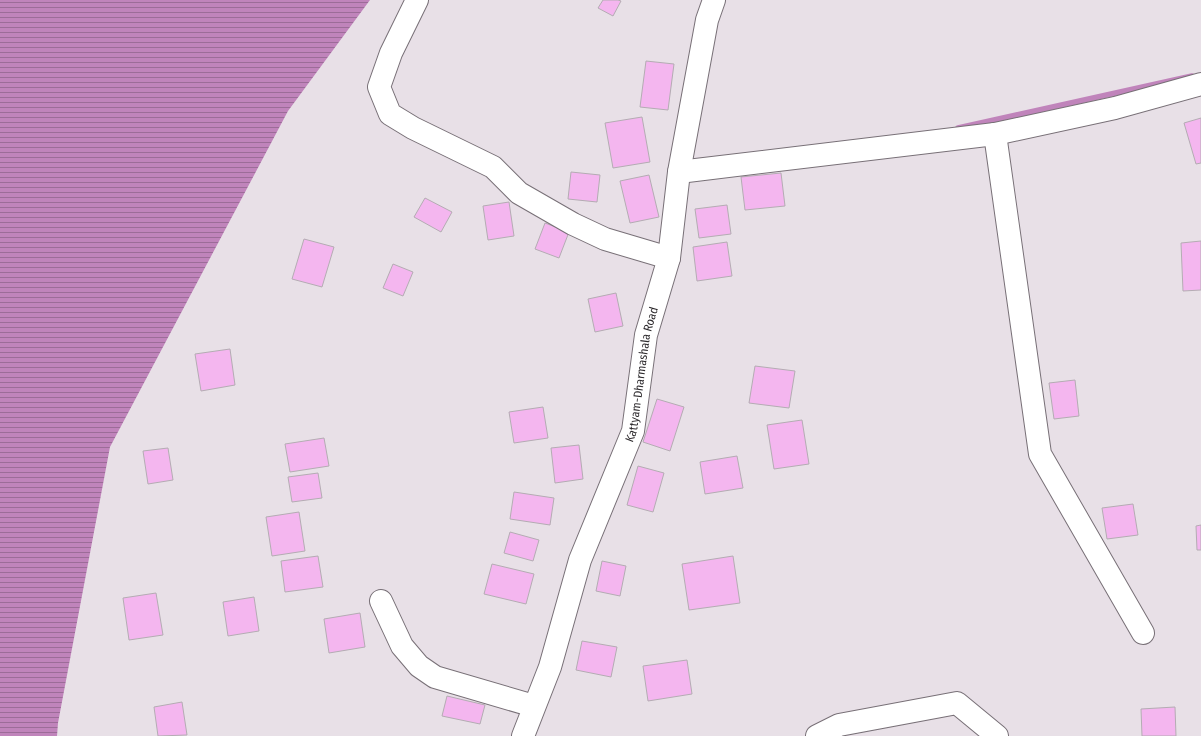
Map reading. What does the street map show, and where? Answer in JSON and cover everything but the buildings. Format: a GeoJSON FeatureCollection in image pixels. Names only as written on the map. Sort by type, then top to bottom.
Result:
{"type":"FeatureCollection","features":[{"type":"Feature","properties":{"kind":"street"},"geometry":{"type":"LineString","coordinates":[[417,0],[391,53],[379,88],[390,114],[413,128],[493,168],[519,193],[573,224],[604,239],[669,258]]}},
{"type":"Feature","properties":{"kind":"street","name":"Kattyam-Dharmashala Road"},"geometry":{"type":"LineString","coordinates":[[523,736],[550,667],[580,560],[633,431],[646,335],[669,258],[679,172],[707,20],[714,0]]}},
{"type":"Feature","properties":{"kind":"street"},"geometry":{"type":"LineString","coordinates":[[679,172],[995,134],[1115,108],[1201,84]]}},
{"type":"Feature","properties":{"kind":"street"},"geometry":{"type":"LineString","coordinates":[[995,134],[1040,454],[1143,633]]}},
{"type":"Feature","properties":{"kind":"street"},"geometry":{"type":"LineString","coordinates":[[381,601],[402,646],[419,666],[435,677],[534,706]]}},
{"type":"Feature","properties":{"kind":"street"},"geometry":{"type":"LineString","coordinates":[[816,736],[839,726],[957,703],[997,736]]}},
{"type":"Feature","properties":{"kind":"shaded area"},"geometry":{"type":"Polygon","coordinates":[[[0,0],[370,0],[288,111],[110,447],[58,723],[57,736],[0,736],[0,0]]]}},
{"type":"Feature","properties":{"kind":"waterway"},"geometry":{"type":"LineString","coordinates":[[958,128],[1192,76]]}}]}
